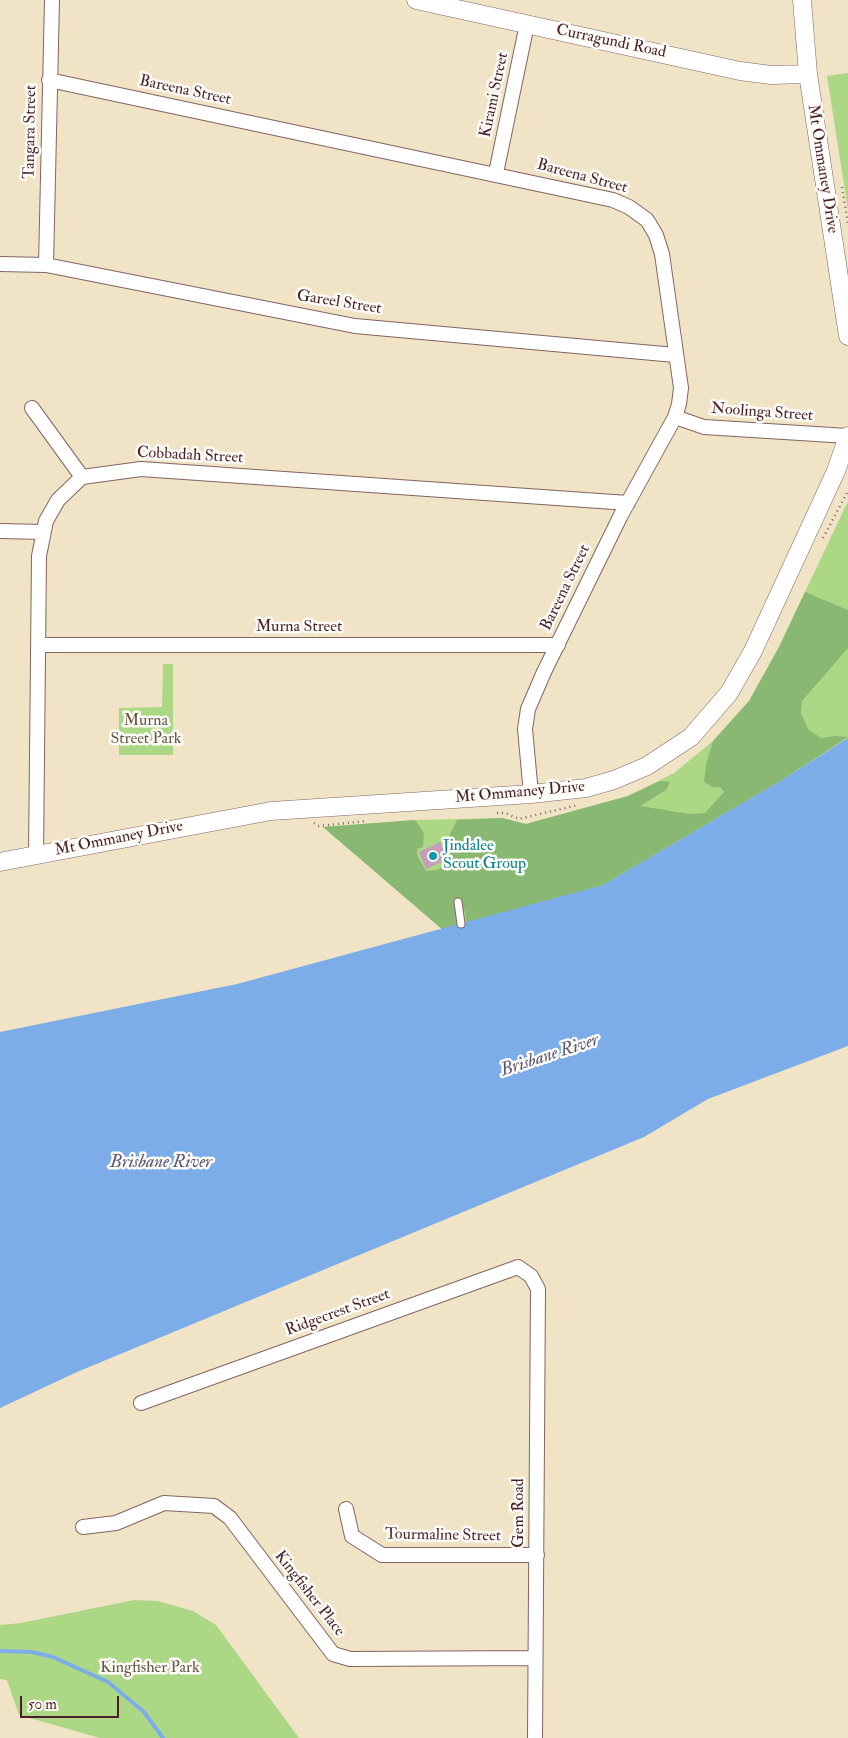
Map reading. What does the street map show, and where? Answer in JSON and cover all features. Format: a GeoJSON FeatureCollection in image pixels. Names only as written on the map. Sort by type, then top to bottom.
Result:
{"type":"FeatureCollection","features":[{"type":"Feature","properties":{"kind":"street","name":"Tangara Street"},"geometry":{"type":"LineString","coordinates":[[46,265],[52,0]]}},
{"type":"Feature","properties":{"kind":"street","name":"Curragundi Road"},"geometry":{"type":"LineString","coordinates":[[416,0],[740,71],[771,76],[808,74]]}},
{"type":"Feature","properties":{"kind":"street","name":"Mt Ommaney Drive"},"geometry":{"type":"LineString","coordinates":[[802,0],[808,74],[848,336]]}},
{"type":"Feature","properties":{"kind":"street","name":"Kirami Street"},"geometry":{"type":"LineString","coordinates":[[496,173],[527,24]]}},
{"type":"Feature","properties":{"kind":"street","name":"Bareena Street"},"geometry":{"type":"LineString","coordinates":[[49,80],[496,173],[613,200],[629,207],[647,220],[656,235],[662,254],[681,388],[675,417],[628,503],[528,709],[525,729],[531,794]]}},
{"type":"Feature","properties":{"kind":"street","name":"Gareel Street"},"geometry":{"type":"LineString","coordinates":[[0,264],[46,265],[355,326],[675,355]]}},
{"type":"Feature","properties":{"kind":"street"},"geometry":{"type":"LineString","coordinates":[[32,408],[82,477],[58,500],[46,521],[39,556],[36,855]]}},
{"type":"Feature","properties":{"kind":"street","name":"Noolinga Street"},"geometry":{"type":"LineString","coordinates":[[675,417],[704,427],[848,436]]}},
{"type":"Feature","properties":{"kind":"street","name":"Mt Ommaney Drive"},"geometry":{"type":"LineString","coordinates":[[0,862],[279,810],[531,794],[586,788],[614,780],[647,766],[691,737],[729,693],[753,651],[836,471],[848,436]]}},
{"type":"Feature","properties":{"kind":"street","name":"Cobbadah Street"},"geometry":{"type":"LineString","coordinates":[[82,477],[141,469],[628,503]]}},
{"type":"Feature","properties":{"kind":"street"},"geometry":{"type":"LineString","coordinates":[[0,531],[43,532]]}},
{"type":"Feature","properties":{"kind":"street","name":"Murna Street"},"geometry":{"type":"LineString","coordinates":[[39,646],[558,645]]}},
{"type":"Feature","properties":{"kind":"street","name":"Ridgecrest Street"},"geometry":{"type":"LineString","coordinates":[[141,1403],[518,1267],[531,1276],[538,1289]]}},
{"type":"Feature","properties":{"kind":"street","name":"Gem Road"},"geometry":{"type":"LineString","coordinates":[[535,1738],[534,1658],[537,1555],[538,1289]]}},
{"type":"Feature","properties":{"kind":"street","name":"Kingfisher Place"},"geometry":{"type":"LineString","coordinates":[[82,1527],[116,1523],[164,1503],[214,1506],[230,1518],[333,1654],[350,1659],[534,1658]]}},
{"type":"Feature","properties":{"kind":"street","name":"Tourmaline Street"},"geometry":{"type":"LineString","coordinates":[[346,1509],[352,1536],[382,1555],[537,1555]]}},
{"type":"Feature","properties":{"kind":"lane"},"geometry":{"type":"LineString","coordinates":[[458,902],[461,924]]}},
{"type":"Feature","properties":{"kind":"green space"},"geometry":{"type":"Polygon","coordinates":[[[848,73],[848,210],[827,76],[848,73]]]}},
{"type":"Feature","properties":{"kind":"green space"},"geometry":{"type":"Polygon","coordinates":[[[848,501],[848,738],[782,780],[603,885],[443,930],[323,827],[415,820],[502,818],[526,824],[628,796],[674,773],[713,741],[749,701],[779,647],[848,501]]]}},
{"type":"Feature","properties":{"kind":"green space"},"geometry":{"type":"Polygon","coordinates":[[[805,592],[848,610],[848,648],[802,701],[801,713],[808,729],[821,738],[848,737],[782,780],[603,885],[466,923],[465,911],[455,907],[456,926],[443,930],[323,827],[415,820],[424,833],[423,847],[417,849],[417,855],[426,871],[437,870],[452,860],[449,848],[450,834],[457,820],[502,818],[526,824],[628,796],[660,781],[670,782],[666,790],[640,806],[690,814],[705,813],[724,792],[720,787],[712,787],[704,782],[706,764],[713,741],[749,701],[779,647],[805,592]]]}},
{"type":"Feature","properties":{"kind":"green space","name":"Murna Street Park"},"geometry":{"type":"Polygon","coordinates":[[[163,664],[173,664],[173,755],[119,755],[119,708],[162,707],[163,664]]]}},
{"type":"Feature","properties":{"kind":"green space","name":"Kingfisher Park"},"geometry":{"type":"Polygon","coordinates":[[[134,1600],[158,1601],[193,1611],[216,1625],[299,1738],[100,1738],[19,1715],[7,1680],[0,1679],[0,1625],[21,1623],[134,1600]]]}},
{"type":"Feature","properties":{"kind":"water","name":"Brisbane River"},"geometry":{"type":"Polygon","coordinates":[[[848,738],[848,1046],[708,1099],[644,1137],[77,1372],[0,1408],[0,1032],[237,984],[603,885],[782,780],[848,738]]]}},
{"type":"Feature","properties":{"kind":"building","name":"Jindalee Scout Group"},"geometry":{"type":"Polygon","coordinates":[[[440,842],[448,859],[426,869],[419,852],[440,842]]]}},
{"type":"Feature","properties":{"kind":"waterway"},"geometry":{"type":"LineString","coordinates":[[0,1651],[32,1652],[53,1657],[108,1682],[144,1712],[163,1738]]}},
{"type":"Feature","properties":{"kind":"place","name":"Jindalee Scout Group"},"geometry":{"type":"Point","coordinates":[433,856]}}]}
